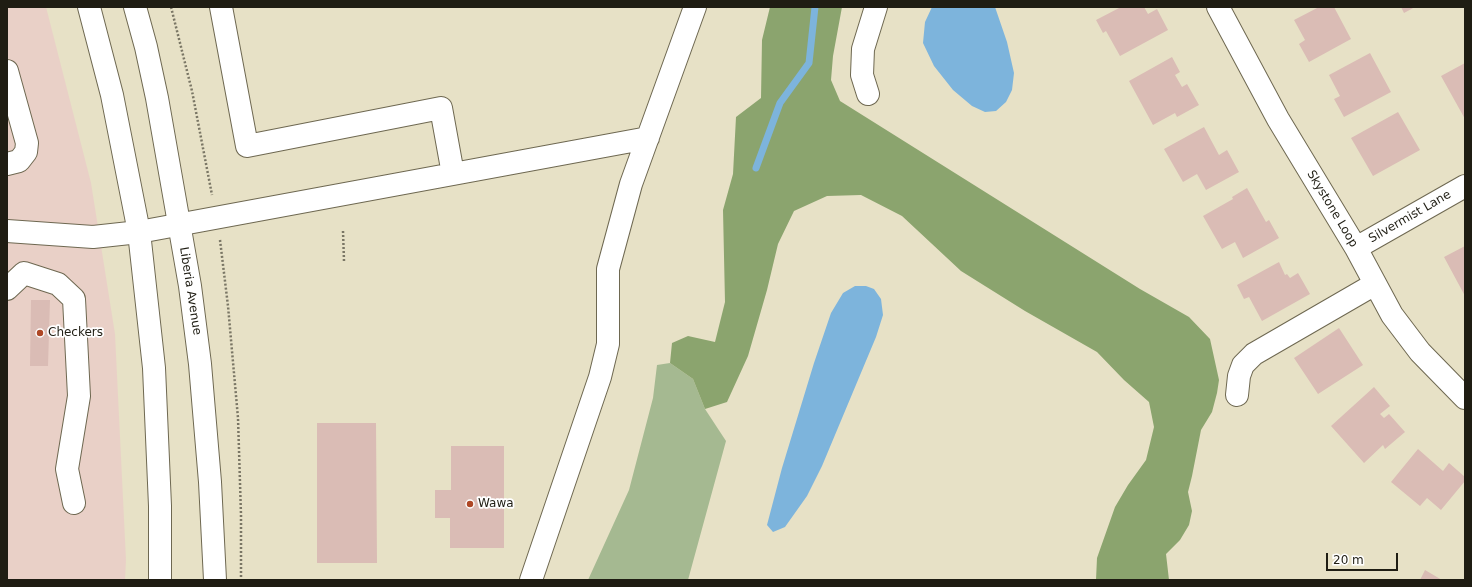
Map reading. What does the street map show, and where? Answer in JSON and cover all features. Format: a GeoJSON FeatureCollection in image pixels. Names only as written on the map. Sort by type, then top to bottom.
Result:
{"type":"FeatureCollection","features":[{"type":"Feature","properties":{"kind":"main road"},"geometry":{"type":"LineString","coordinates":[[89,7],[112,95],[139,232],[154,368],[160,506],[160,580]]}},
{"type":"Feature","properties":{"kind":"main road","name":"Liberia Avenue"},"geometry":{"type":"LineString","coordinates":[[135,7],[157,98],[189,279],[200,364],[210,482],[215,580]]}},
{"type":"Feature","properties":{"kind":"main road"},"geometry":{"type":"LineString","coordinates":[[221,7],[248,146],[441,108],[453,174]]}},
{"type":"Feature","properties":{"kind":"main road"},"geometry":{"type":"LineString","coordinates":[[531,580],[600,377],[608,344],[608,269],[631,184],[695,7]]}},
{"type":"Feature","properties":{"kind":"main road"},"geometry":{"type":"LineString","coordinates":[[868,94],[862,75],[863,49],[876,7]]}},
{"type":"Feature","properties":{"kind":"main road","name":"Skystone Loop"},"geometry":{"type":"LineString","coordinates":[[1218,7],[1278,119],[1356,248],[1392,315],[1420,352],[1465,398]]}},
{"type":"Feature","properties":{"kind":"main road"},"geometry":{"type":"LineString","coordinates":[[7,71],[27,143],[26,152],[19,161],[7,164]]}},
{"type":"Feature","properties":{"kind":"main road"},"geometry":{"type":"LineString","coordinates":[[7,231],[93,237],[139,232],[648,138]]}},
{"type":"Feature","properties":{"kind":"main road","name":"Silvermist Lane"},"geometry":{"type":"LineString","coordinates":[[1356,248],[1465,186]]}},
{"type":"Feature","properties":{"kind":"main road"},"geometry":{"type":"LineString","coordinates":[[7,288],[24,273],[58,284],[74,299],[79,396],[67,469],[74,503]]}},
{"type":"Feature","properties":{"kind":"main road"},"geometry":{"type":"LineString","coordinates":[[1237,395],[1239,376],[1243,365],[1254,354],[1375,284]]}},
{"type":"Feature","properties":{"kind":"path"},"geometry":{"type":"LineString","coordinates":[[171,7],[184,58],[207,165]]}},
{"type":"Feature","properties":{"kind":"path"},"geometry":{"type":"LineString","coordinates":[[343,231],[344,261]]}},
{"type":"Feature","properties":{"kind":"path"},"geometry":{"type":"LineString","coordinates":[[223,256],[238,418],[241,515],[241,580]]}},
{"type":"Feature","properties":{"kind":"shaded area"},"geometry":{"type":"Polygon","coordinates":[[[7,7],[46,7],[91,183],[115,334],[126,560],[125,580],[7,580],[7,7]]]}},
{"type":"Feature","properties":{"kind":"green space"},"geometry":{"type":"Polygon","coordinates":[[[770,7],[842,7],[833,56],[831,80],[840,101],[1140,289],[1189,317],[1210,339],[1219,380],[1217,393],[1212,412],[1201,430],[1188,492],[1192,511],[1189,525],[1180,540],[1166,554],[1169,580],[1096,580],[1097,558],[1115,507],[1128,485],[1146,460],[1154,427],[1149,402],[1124,380],[1097,352],[1025,311],[961,271],[902,216],[861,195],[827,196],[794,211],[778,244],[767,290],[748,356],[727,402],[705,409],[693,379],[670,363],[672,343],[688,336],[715,342],[725,302],[723,210],[733,174],[736,117],[761,98],[762,40],[770,7]]]}},
{"type":"Feature","properties":{"kind":"green space"},"geometry":{"type":"Polygon","coordinates":[[[670,363],[693,379],[705,409],[726,441],[688,580],[588,580],[629,490],[653,398],[657,365],[670,363]]]}},
{"type":"Feature","properties":{"kind":"water"},"geometry":{"type":"Polygon","coordinates":[[[932,7],[995,7],[1007,42],[1014,73],[1012,90],[1006,102],[996,111],[985,112],[972,106],[953,90],[934,66],[923,43],[925,22],[932,7]]]}},
{"type":"Feature","properties":{"kind":"water"},"geometry":{"type":"Polygon","coordinates":[[[855,286],[866,286],[874,289],[881,299],[883,315],[876,337],[822,466],[807,496],[785,527],[773,532],[767,525],[782,468],[814,363],[831,313],[843,293],[855,286]]]}},
{"type":"Feature","properties":{"kind":"building"},"geometry":{"type":"Polygon","coordinates":[[[1121,7],[1144,7],[1148,14],[1157,9],[1168,30],[1120,56],[1106,31],[1103,33],[1096,20],[1121,7]]]}},
{"type":"Feature","properties":{"kind":"building"},"geometry":{"type":"Polygon","coordinates":[[[1319,7],[1334,7],[1351,39],[1309,62],[1299,44],[1305,40],[1294,20],[1319,7]]]}},
{"type":"Feature","properties":{"kind":"building"},"geometry":{"type":"Polygon","coordinates":[[[1401,7],[1415,7],[1404,13],[1401,7]]]}},
{"type":"Feature","properties":{"kind":"building"},"geometry":{"type":"Polygon","coordinates":[[[1370,53],[1391,92],[1344,117],[1334,99],[1340,96],[1329,75],[1370,53]]]}},
{"type":"Feature","properties":{"kind":"building"},"geometry":{"type":"Polygon","coordinates":[[[1172,57],[1180,72],[1175,75],[1182,87],[1187,84],[1199,105],[1177,117],[1175,113],[1153,125],[1129,81],[1172,57]]]}},
{"type":"Feature","properties":{"kind":"building"},"geometry":{"type":"Polygon","coordinates":[[[1465,63],[1465,119],[1441,76],[1465,63]]]}},
{"type":"Feature","properties":{"kind":"building"},"geometry":{"type":"Polygon","coordinates":[[[1398,112],[1420,150],[1373,176],[1351,138],[1398,112]]]}},
{"type":"Feature","properties":{"kind":"building"},"geometry":{"type":"Polygon","coordinates":[[[1204,127],[1219,155],[1227,150],[1239,172],[1206,190],[1197,174],[1183,182],[1164,149],[1204,127]]]}},
{"type":"Feature","properties":{"kind":"building"},"geometry":{"type":"Polygon","coordinates":[[[1247,188],[1266,222],[1269,220],[1279,238],[1243,258],[1235,242],[1222,249],[1203,216],[1233,199],[1232,197],[1247,188]]]}},
{"type":"Feature","properties":{"kind":"building"},"geometry":{"type":"Polygon","coordinates":[[[1465,246],[1465,296],[1444,257],[1465,246]]]}},
{"type":"Feature","properties":{"kind":"building"},"geometry":{"type":"Polygon","coordinates":[[[1279,262],[1285,275],[1287,274],[1290,278],[1298,273],[1310,294],[1262,321],[1249,297],[1244,299],[1237,285],[1279,262]]]}},
{"type":"Feature","properties":{"kind":"building","name":"Checkers"},"geometry":{"type":"Polygon","coordinates":[[[31,300],[50,300],[48,366],[30,366],[31,300]]]}},
{"type":"Feature","properties":{"kind":"building"},"geometry":{"type":"Polygon","coordinates":[[[1339,328],[1363,365],[1318,394],[1294,358],[1339,328]]]}},
{"type":"Feature","properties":{"kind":"building"},"geometry":{"type":"Polygon","coordinates":[[[1374,387],[1390,406],[1380,414],[1384,418],[1389,414],[1405,432],[1385,449],[1383,445],[1364,463],[1331,426],[1374,387]]]}},
{"type":"Feature","properties":{"kind":"building"},"geometry":{"type":"Polygon","coordinates":[[[317,423],[376,423],[377,563],[317,563],[317,423]]]}},
{"type":"Feature","properties":{"kind":"building","name":"Wawa"},"geometry":{"type":"Polygon","coordinates":[[[451,446],[504,446],[504,548],[450,548],[450,518],[435,518],[435,490],[451,490],[451,446]]]}},
{"type":"Feature","properties":{"kind":"building"},"geometry":{"type":"Polygon","coordinates":[[[1418,449],[1443,471],[1449,463],[1465,477],[1465,481],[1441,510],[1427,498],[1420,506],[1391,482],[1418,449]]]}},
{"type":"Feature","properties":{"kind":"building"},"geometry":{"type":"Polygon","coordinates":[[[1425,570],[1442,580],[1420,580],[1425,570]]]}},
{"type":"Feature","properties":{"kind":"waterway"},"geometry":{"type":"LineString","coordinates":[[756,168],[780,103],[809,63],[815,7]]}},
{"type":"Feature","properties":{"kind":"place","name":"Checkers"},"geometry":{"type":"Point","coordinates":[40,333]}},
{"type":"Feature","properties":{"kind":"place","name":"Wawa"},"geometry":{"type":"Point","coordinates":[470,504]}}]}
